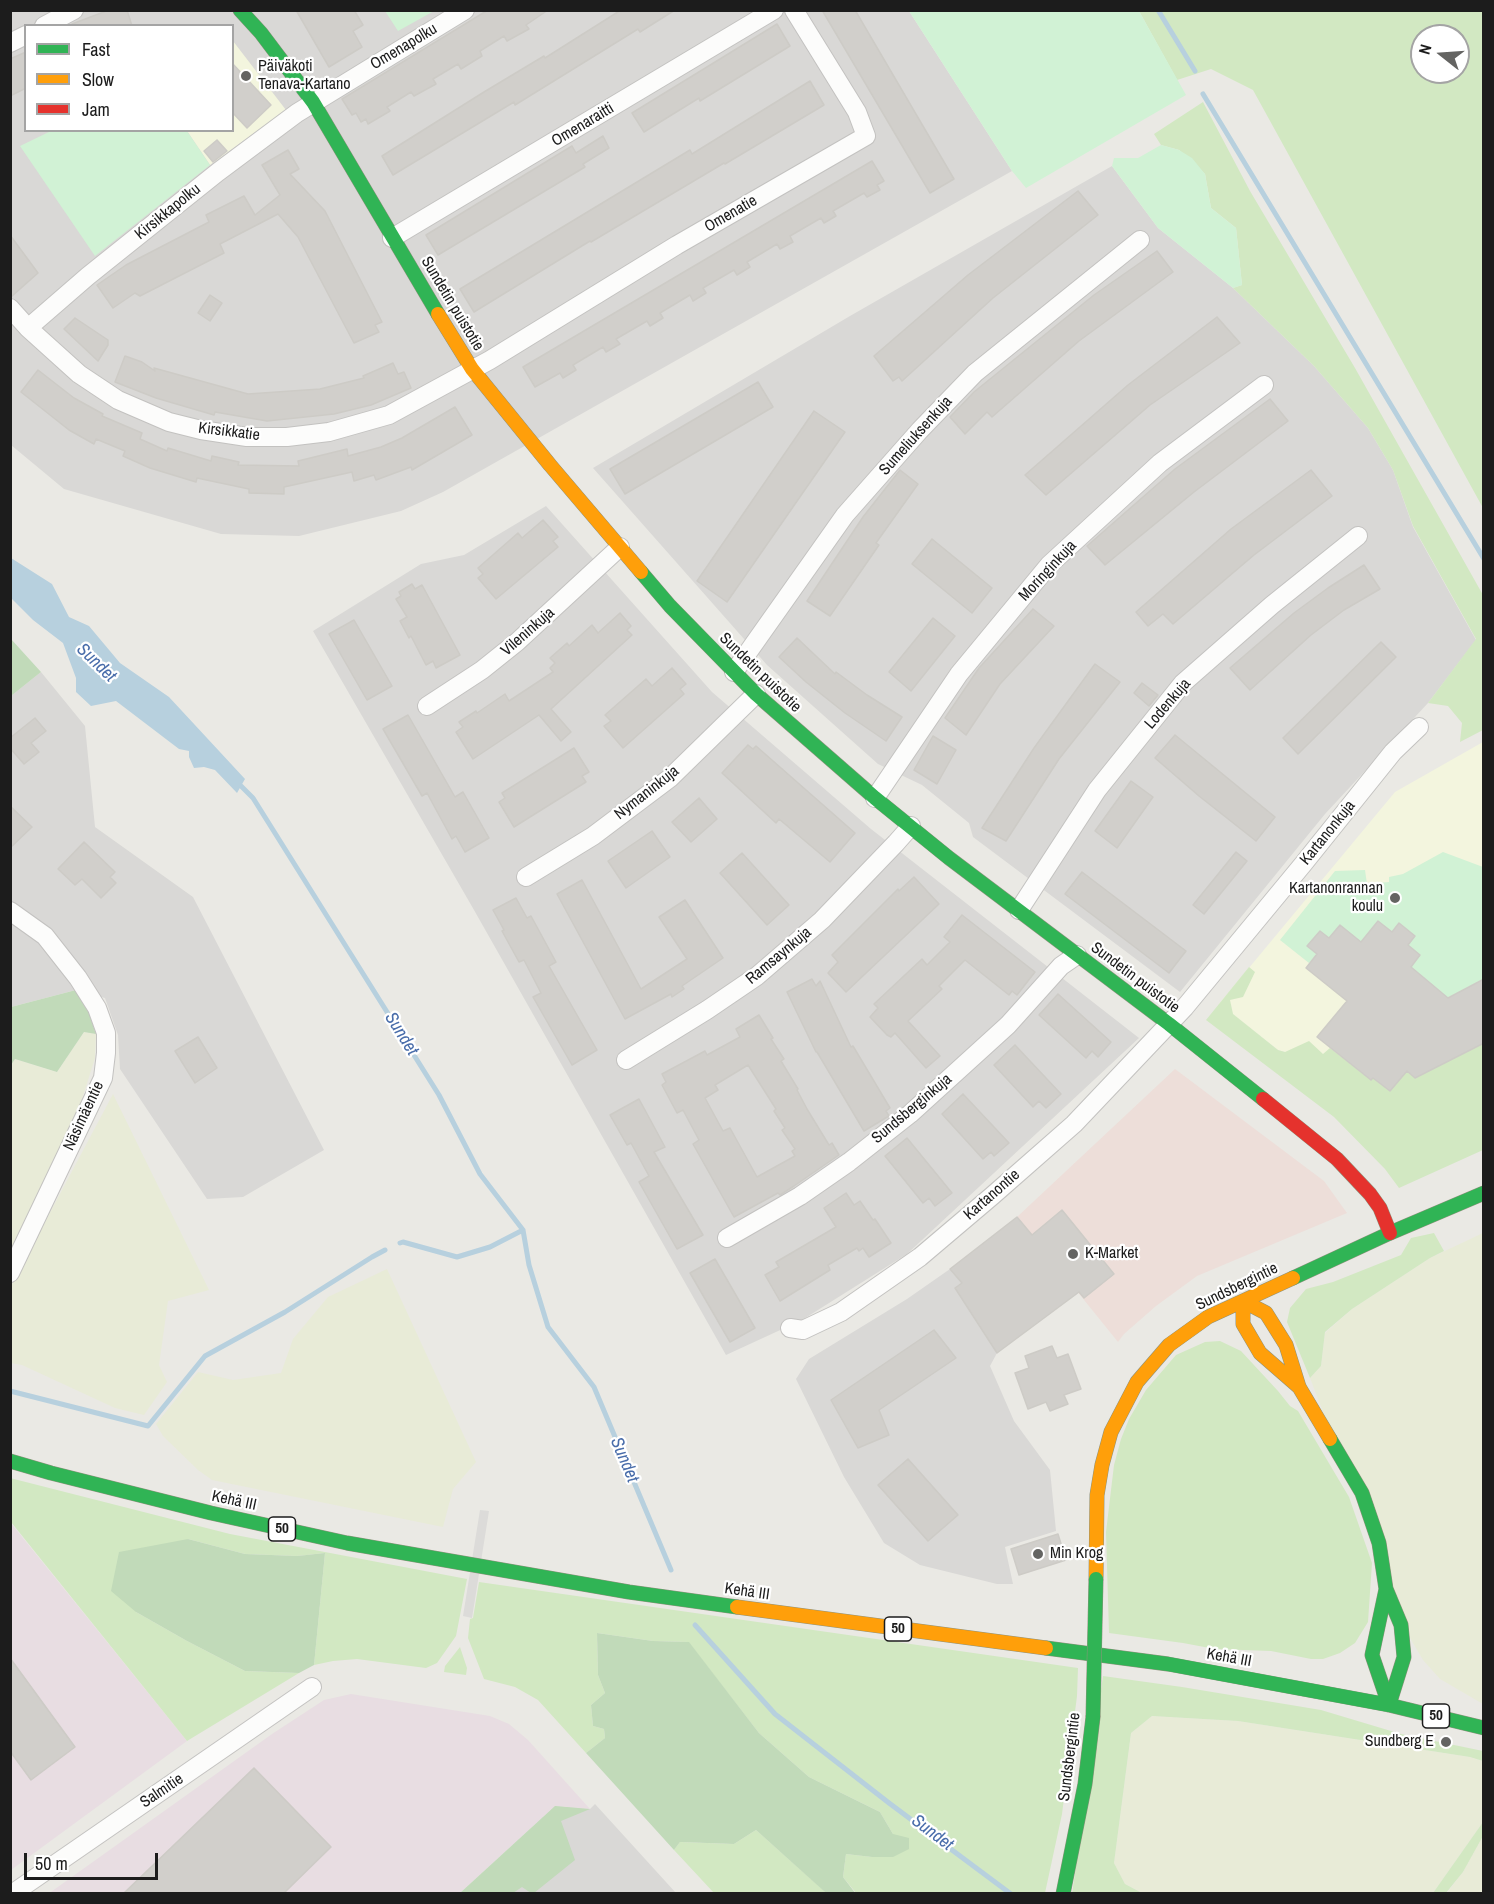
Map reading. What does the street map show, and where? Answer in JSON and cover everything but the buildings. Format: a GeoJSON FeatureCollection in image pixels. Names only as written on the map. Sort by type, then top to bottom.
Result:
{"type":"FeatureCollection","features":[{"type":"Feature","properties":{"kind":"main road","name":"Sundetin puistotie"},"geometry":{"type":"LineString","coordinates":[[240,10],[261,33],[313,102],[472,369],[670,606],[756,694],[875,798],[949,858],[1169,1024],[1337,1159],[1370,1194],[1380,1208],[1390,1233]]}},
{"type":"Feature","properties":{"kind":"main road","name":"Sundsbergintie"},"geometry":{"type":"LineString","coordinates":[[1062,1893],[1085,1784],[1092,1717],[1097,1495],[1111,1432],[1137,1382],[1169,1345],[1208,1317],[1390,1233],[1484,1193]]}},
{"type":"Feature","properties":{"kind":"main road"},"geometry":{"type":"LineString","coordinates":[[1299,1386],[1260,1353],[1243,1324],[1242,1301],[1266,1313],[1286,1345],[1299,1386],[1362,1493],[1379,1543],[1386,1589],[1401,1624],[1404,1657],[1389,1705]]}},
{"type":"Feature","properties":{"kind":"main road","name":"Kehä III"},"geometry":{"type":"LineString","coordinates":[[10,1461],[222,1516],[346,1543],[557,1580],[748,1609],[1168,1664],[1389,1705],[1484,1728]]}},
{"type":"Feature","properties":{"kind":"main road"},"geometry":{"type":"LineString","coordinates":[[1386,1589],[1372,1655],[1389,1705]]}},
{"type":"Feature","properties":{"kind":"street"},"geometry":{"type":"LineString","coordinates":[[48,24],[74,10]]}},
{"type":"Feature","properties":{"kind":"street","name":"Omenapolku"},"geometry":{"type":"LineString","coordinates":[[313,102],[465,10]]}},
{"type":"Feature","properties":{"kind":"street","name":"Omenaraitti"},"geometry":{"type":"LineString","coordinates":[[392,238],[774,10]]}},
{"type":"Feature","properties":{"kind":"street","name":"Omenatie"},"geometry":{"type":"LineString","coordinates":[[472,369],[677,245],[866,136],[856,112],[794,10]]}},
{"type":"Feature","properties":{"kind":"street"},"geometry":{"type":"LineString","coordinates":[[10,43],[24,36]]}},
{"type":"Feature","properties":{"kind":"street","name":"Kirsikkapolku"},"geometry":{"type":"LineString","coordinates":[[28,328],[88,276],[218,172],[313,102]]}},
{"type":"Feature","properties":{"kind":"street","name":"Sumeliuksenkuja"},"geometry":{"type":"LineString","coordinates":[[734,672],[844,515],[920,430],[975,373],[1140,240]]}},
{"type":"Feature","properties":{"kind":"street","name":"Kirsikkatie"},"geometry":{"type":"LineString","coordinates":[[10,308],[28,328],[79,374],[118,400],[169,422],[201,430],[247,437],[287,437],[328,432],[389,415],[472,369]]}},
{"type":"Feature","properties":{"kind":"street","name":"Moringinkuja"},"geometry":{"type":"LineString","coordinates":[[875,798],[959,674],[1049,565],[1160,463],[1264,385]]}},
{"type":"Feature","properties":{"kind":"street","name":"Lodenkuja"},"geometry":{"type":"LineString","coordinates":[[1019,909],[1097,790],[1182,683],[1272,605],[1358,536]]}},
{"type":"Feature","properties":{"kind":"street","name":"Vileninkuja"},"geometry":{"type":"LineString","coordinates":[[428,706],[482,670],[517,642],[620,547]]}},
{"type":"Feature","properties":{"kind":"street","name":"Nymaninkuja"},"geometry":{"type":"LineString","coordinates":[[526,877],[593,836],[670,778],[756,694]]}},
{"type":"Feature","properties":{"kind":"street","name":"Kartanonkuja"},"geometry":{"type":"LineString","coordinates":[[1169,1024],[1304,863],[1393,752],[1419,727]]}},
{"type":"Feature","properties":{"kind":"street","name":"Ramsaynkuja"},"geometry":{"type":"LineString","coordinates":[[626,1060],[757,976],[822,920],[910,826]]}},
{"type":"Feature","properties":{"kind":"street","name":"Näsimäentie"},"geometry":{"type":"LineString","coordinates":[[10,911],[45,936],[78,978],[98,1008],[106,1033],[106,1053],[103,1078],[10,1273]]}},
{"type":"Feature","properties":{"kind":"street","name":"Sundsberginkuja"},"geometry":{"type":"LineString","coordinates":[[728,1238],[800,1196],[849,1162],[910,1114],[1008,1025],[1061,966],[1077,955]]}},
{"type":"Feature","properties":{"kind":"street","name":"Kartanontie"},"geometry":{"type":"LineString","coordinates":[[790,1328],[803,1330],[841,1312],[920,1257],[1074,1124],[1169,1024]]}},
{"type":"Feature","properties":{"kind":"street","name":"Salmitie"},"geometry":{"type":"LineString","coordinates":[[12,1893],[312,1687]]}},
{"type":"Feature","properties":{"kind":"shaded area"},"geometry":{"type":"Polygon","coordinates":[[[10,11],[909,11],[1012,171],[443,492],[401,511],[299,536],[221,534],[64,489],[11,445],[10,11]]]}},
{"type":"Feature","properties":{"kind":"shaded area"},"geometry":{"type":"Polygon","coordinates":[[[385,11],[434,11],[398,31],[385,11]]]}},
{"type":"Feature","properties":{"kind":"shaded area"},"geometry":{"type":"Polygon","coordinates":[[[909,11],[1139,11],[1186,95],[1026,188],[1012,171],[909,11]]]}},
{"type":"Feature","properties":{"kind":"shaded area","name":"Päiväkoti Tenava-Kartano"},"geometry":{"type":"Polygon","coordinates":[[[234,42],[286,110],[210,165],[188,132],[234,132],[234,42]]]}},
{"type":"Feature","properties":{"kind":"shaded area"},"geometry":{"type":"Polygon","coordinates":[[[49,132],[188,132],[210,165],[95,256],[20,146],[49,132]]]}},
{"type":"Feature","properties":{"kind":"shaded area"},"geometry":{"type":"Polygon","coordinates":[[[1161,145],[1179,150],[1192,158],[1205,174],[1211,208],[1236,228],[1242,285],[1233,288],[1158,228],[1112,166],[1114,158],[1138,158],[1161,145]]]}},
{"type":"Feature","properties":{"kind":"shaded area"},"geometry":{"type":"Polygon","coordinates":[[[1112,166],[1158,228],[1233,288],[1314,366],[1368,428],[1393,470],[1413,527],[1476,640],[1428,703],[1325,814],[1180,992],[973,837],[969,823],[922,785],[878,764],[767,665],[593,468],[850,316],[1112,166]]]}},
{"type":"Feature","properties":{"kind":"shaded area"},"geometry":{"type":"Polygon","coordinates":[[[546,506],[712,692],[871,829],[1139,1038],[907,1254],[802,1320],[726,1355],[313,631],[421,564],[464,555],[546,506]]]}},
{"type":"Feature","properties":{"kind":"shaded area"},"geometry":{"type":"Polygon","coordinates":[[[41,672],[85,726],[95,827],[193,897],[324,1150],[243,1197],[207,1199],[120,1069],[118,1035],[105,998],[76,990],[11,1007],[11,696],[41,672]]]}},
{"type":"Feature","properties":{"kind":"shaded area","name":"Kartanonrannan koulu"},"geometry":{"type":"Polygon","coordinates":[[[1483,742],[1483,1059],[1366,1116],[1285,1052],[1278,1050],[1219,1004],[1395,792],[1483,742]]]}},
{"type":"Feature","properties":{"kind":"shaded area"},"geometry":{"type":"Polygon","coordinates":[[[1443,852],[1483,867],[1483,979],[1438,1003],[1433,999],[1440,991],[1430,983],[1404,976],[1420,955],[1408,945],[1399,923],[1392,932],[1378,921],[1361,942],[1340,925],[1329,938],[1320,931],[1307,946],[1317,954],[1309,963],[1280,940],[1335,871],[1365,870],[1367,884],[1389,882],[1389,877],[1403,874],[1443,852]]]}},
{"type":"Feature","properties":{"kind":"shaded area"},"geometry":{"type":"Polygon","coordinates":[[[84,1032],[96,1034],[95,1058],[78,1112],[11,1250],[11,1065],[15,1059],[57,1072],[84,1032]]]}},
{"type":"Feature","properties":{"kind":"shaded area"},"geometry":{"type":"Polygon","coordinates":[[[1175,1069],[1324,1181],[1347,1213],[1197,1276],[1156,1306],[1118,1342],[1017,1217],[1175,1069]]]}},
{"type":"Feature","properties":{"kind":"shaded area"},"geometry":{"type":"Polygon","coordinates":[[[113,1094],[209,1290],[168,1301],[159,1365],[167,1382],[144,1415],[115,1408],[22,1365],[11,1363],[11,1286],[113,1094]]]}},
{"type":"Feature","properties":{"kind":"shaded area"},"geometry":{"type":"Polygon","coordinates":[[[1017,1217],[1079,1292],[997,1353],[990,1366],[1014,1421],[1050,1470],[1056,1531],[1005,1547],[1013,1584],[997,1584],[920,1565],[884,1543],[844,1477],[796,1379],[809,1359],[907,1299],[1017,1217]]]}},
{"type":"Feature","properties":{"kind":"shaded area"},"geometry":{"type":"Polygon","coordinates":[[[1483,1233],[1483,1704],[1440,1679],[1423,1660],[1410,1638],[1310,1378],[1321,1366],[1325,1333],[1352,1309],[1430,1258],[1483,1233]]]}},
{"type":"Feature","properties":{"kind":"shaded area"},"geometry":{"type":"Polygon","coordinates":[[[387,1269],[476,1462],[453,1489],[443,1527],[212,1480],[198,1470],[163,1436],[156,1424],[198,1372],[233,1380],[281,1373],[293,1339],[328,1297],[387,1269]]]}},
{"type":"Feature","properties":{"kind":"shaded area"},"geometry":{"type":"Polygon","coordinates":[[[10,1522],[187,1741],[11,1870],[10,1870],[10,1522]]]}},
{"type":"Feature","properties":{"kind":"shaded area"},"geometry":{"type":"Polygon","coordinates":[[[351,1694],[490,1716],[509,1724],[528,1740],[590,1809],[555,1806],[460,1893],[48,1894],[272,1734],[324,1700],[351,1694]]]}},
{"type":"Feature","properties":{"kind":"shaded area"},"geometry":{"type":"Polygon","coordinates":[[[1152,1716],[1238,1721],[1470,1757],[1483,1761],[1483,1822],[1433,1893],[1142,1893],[1125,1884],[1114,1863],[1131,1733],[1152,1716]]]}},
{"type":"Feature","properties":{"kind":"shaded area"},"geometry":{"type":"Polygon","coordinates":[[[595,1804],[676,1893],[460,1894],[555,1806],[590,1809],[595,1804]]]}},
{"type":"Feature","properties":{"kind":"shaded area"},"geometry":{"type":"Polygon","coordinates":[[[1483,1836],[1483,1893],[1446,1894],[1463,1872],[1483,1836]]]}},
{"type":"Feature","properties":{"kind":"green space"},"geometry":{"type":"Polygon","coordinates":[[[1139,11],[1483,11],[1483,508],[1253,90],[1211,69],[1177,80],[1139,11]]]}},
{"type":"Feature","properties":{"kind":"green space"},"geometry":{"type":"Polygon","coordinates":[[[1203,102],[1250,191],[1355,368],[1483,595],[1483,730],[1460,742],[1462,723],[1448,706],[1428,703],[1476,639],[1413,526],[1393,470],[1368,428],[1314,366],[1233,288],[1242,285],[1236,228],[1211,208],[1205,174],[1179,150],[1161,145],[1154,134],[1203,102]]]}},
{"type":"Feature","properties":{"kind":"green space"},"geometry":{"type":"Polygon","coordinates":[[[11,639],[41,672],[11,696],[11,639]]]}},
{"type":"Feature","properties":{"kind":"green space"},"geometry":{"type":"Polygon","coordinates":[[[1249,967],[1255,972],[1243,997],[1230,1000],[1233,1014],[1278,1050],[1285,1052],[1309,1041],[1323,1054],[1330,1048],[1371,1080],[1407,1071],[1415,1078],[1483,1043],[1483,1150],[1399,1188],[1385,1169],[1334,1117],[1206,1020],[1249,967]]]}},
{"type":"Feature","properties":{"kind":"green space"},"geometry":{"type":"Polygon","coordinates":[[[76,990],[85,1001],[96,1034],[84,1032],[57,1072],[15,1059],[11,1065],[11,1007],[76,990]]]}},
{"type":"Feature","properties":{"kind":"green space"},"geometry":{"type":"Polygon","coordinates":[[[1434,1233],[1444,1251],[1352,1309],[1325,1332],[1321,1366],[1310,1378],[1287,1322],[1290,1308],[1306,1289],[1333,1282],[1401,1255],[1411,1238],[1434,1233]]]}},
{"type":"Feature","properties":{"kind":"green space"},"geometry":{"type":"Polygon","coordinates":[[[1220,1341],[1241,1351],[1290,1406],[1298,1411],[1349,1497],[1372,1563],[1368,1622],[1355,1643],[1340,1653],[1323,1659],[1311,1659],[1271,1651],[1215,1649],[1109,1633],[1106,1532],[1114,1465],[1121,1439],[1129,1419],[1146,1390],[1176,1355],[1205,1342],[1220,1341]]]}},
{"type":"Feature","properties":{"kind":"green space"},"geometry":{"type":"Polygon","coordinates":[[[10,1478],[230,1534],[467,1579],[456,1636],[437,1663],[426,1668],[357,1659],[314,1665],[325,1553],[297,1556],[245,1554],[188,1539],[136,1612],[245,1671],[299,1673],[187,1741],[11,1522],[10,1478]]]}},
{"type":"Feature","properties":{"kind":"green space"},"geometry":{"type":"Polygon","coordinates":[[[188,1539],[245,1554],[297,1556],[325,1553],[314,1665],[299,1673],[245,1671],[136,1612],[111,1591],[119,1552],[188,1539]]]}},
{"type":"Feature","properties":{"kind":"green space"},"geometry":{"type":"Polygon","coordinates":[[[479,1582],[1078,1668],[1077,1696],[1062,1814],[1045,1893],[856,1893],[843,1877],[846,1854],[872,1857],[893,1834],[880,1812],[809,1777],[759,1733],[688,1642],[653,1641],[597,1633],[598,1675],[605,1693],[591,1705],[593,1726],[604,1729],[605,1738],[586,1753],[538,1700],[515,1687],[484,1679],[468,1638],[479,1582]]]}},
{"type":"Feature","properties":{"kind":"green space"},"geometry":{"type":"Polygon","coordinates":[[[597,1633],[653,1641],[689,1642],[759,1733],[809,1777],[880,1812],[893,1834],[909,1838],[909,1849],[893,1857],[846,1854],[843,1877],[856,1894],[826,1893],[756,1830],[734,1844],[680,1842],[674,1850],[586,1753],[605,1738],[604,1729],[593,1726],[591,1705],[605,1693],[598,1675],[597,1633]]]}},
{"type":"Feature","properties":{"kind":"green space"},"geometry":{"type":"Polygon","coordinates":[[[460,1647],[467,1668],[466,1675],[444,1672],[445,1666],[460,1647]]]}},
{"type":"Feature","properties":{"kind":"green space"},"geometry":{"type":"Polygon","coordinates":[[[1103,1676],[1321,1710],[1401,1734],[1483,1751],[1483,1761],[1470,1757],[1238,1721],[1152,1716],[1131,1733],[1114,1863],[1125,1884],[1142,1893],[1072,1894],[1103,1676]]]}},
{"type":"Feature","properties":{"kind":"green space"},"geometry":{"type":"Polygon","coordinates":[[[555,1806],[590,1809],[561,1821],[575,1860],[534,1893],[522,1887],[513,1893],[460,1893],[555,1806]]]}},
{"type":"Feature","properties":{"kind":"green space"},"geometry":{"type":"Polygon","coordinates":[[[1483,1822],[1483,1836],[1463,1872],[1446,1893],[1433,1893],[1483,1822]]]}},
{"type":"Feature","properties":{"kind":"green space"},"geometry":{"type":"Polygon","coordinates":[[[756,1830],[826,1893],[714,1893],[674,1850],[680,1842],[734,1844],[756,1830]]]}},
{"type":"Feature","properties":{"kind":"water"},"geometry":{"type":"Polygon","coordinates":[[[11,558],[52,584],[69,617],[89,626],[120,663],[169,697],[245,779],[237,793],[215,770],[204,767],[194,768],[189,751],[179,749],[116,701],[91,706],[76,692],[76,678],[63,643],[33,620],[11,598],[11,558]]]}},
{"type":"Feature","properties":{"kind":"pier"},"geometry":{"type":"Polygon","coordinates":[[[480,1510],[489,1511],[472,1618],[463,1616],[480,1510]]]}},
{"type":"Feature","properties":{"kind":"waterway"},"geometry":{"type":"LineString","coordinates":[[1158,10],[1195,71]]}},
{"type":"Feature","properties":{"kind":"waterway"},"geometry":{"type":"LineString","coordinates":[[1203,94],[1484,559]]}},
{"type":"Feature","properties":{"kind":"waterway","name":"Sundet"},"geometry":{"type":"LineString","coordinates":[[241,786],[253,798],[439,1095],[480,1174],[523,1230],[529,1265],[548,1327],[594,1387],[671,1570]]}},
{"type":"Feature","properties":{"kind":"waterway"},"geometry":{"type":"LineString","coordinates":[[400,1243],[457,1257],[490,1247],[523,1230]]}},
{"type":"Feature","properties":{"kind":"waterway"},"geometry":{"type":"LineString","coordinates":[[10,1391],[148,1426],[205,1356],[285,1312],[385,1250]]}},
{"type":"Feature","properties":{"kind":"waterway","name":"Sundet"},"geometry":{"type":"LineString","coordinates":[[695,1625],[775,1714],[1011,1894]]}},
{"type":"Feature","properties":{"kind":"traffic: fast"},"geometry":{"type":"LineString","coordinates":[[240,10],[261,33],[313,102],[438,314]]}},
{"type":"Feature","properties":{"kind":"traffic: fast"},"geometry":{"type":"LineString","coordinates":[[641,572],[670,606],[756,694],[875,798],[949,858],[1169,1024],[1263,1099]]}},
{"type":"Feature","properties":{"kind":"traffic: fast"},"geometry":{"type":"LineString","coordinates":[[1293,1278],[1484,1193]]}},
{"type":"Feature","properties":{"kind":"traffic: fast"},"geometry":{"type":"LineString","coordinates":[[1330,1439],[1362,1493],[1379,1543],[1386,1589],[1401,1625],[1404,1657],[1389,1705]]}},
{"type":"Feature","properties":{"kind":"traffic: fast"},"geometry":{"type":"LineString","coordinates":[[10,1461],[211,1513],[347,1543],[629,1592],[737,1607]]}},
{"type":"Feature","properties":{"kind":"traffic: fast"},"geometry":{"type":"LineString","coordinates":[[1093,1717],[1096,1579]]}},
{"type":"Feature","properties":{"kind":"traffic: fast"},"geometry":{"type":"LineString","coordinates":[[1386,1589],[1372,1655],[1389,1705]]}},
{"type":"Feature","properties":{"kind":"traffic: fast"},"geometry":{"type":"LineString","coordinates":[[1046,1648],[1168,1664],[1389,1705],[1484,1728]]}},
{"type":"Feature","properties":{"kind":"traffic: fast"},"geometry":{"type":"LineString","coordinates":[[1063,1894],[1085,1784],[1093,1717]]}},
{"type":"Feature","properties":{"kind":"traffic: slow"},"geometry":{"type":"LineString","coordinates":[[438,314],[472,369],[641,572]]}},
{"type":"Feature","properties":{"kind":"traffic: slow"},"geometry":{"type":"LineString","coordinates":[[1096,1579],[1097,1495],[1102,1465],[1111,1432],[1137,1382],[1169,1345],[1208,1317],[1293,1278]]}},
{"type":"Feature","properties":{"kind":"traffic: slow"},"geometry":{"type":"LineString","coordinates":[[1299,1387],[1260,1353],[1243,1324],[1243,1301],[1266,1313],[1286,1345],[1299,1387],[1330,1439]]}},
{"type":"Feature","properties":{"kind":"traffic: slow"},"geometry":{"type":"LineString","coordinates":[[737,1607],[1046,1648]]}},
{"type":"Feature","properties":{"kind":"traffic: jam"},"geometry":{"type":"LineString","coordinates":[[1263,1099],[1337,1159],[1370,1194],[1380,1208],[1390,1233]]}},
{"type":"Feature","properties":{"kind":"place","name":"Päiväkoti Tenava-Kartano"},"geometry":{"type":"Point","coordinates":[246,76]}},
{"type":"Feature","properties":{"kind":"place","name":"Kartanonrannan koulu"},"geometry":{"type":"Point","coordinates":[1395,898]}},
{"type":"Feature","properties":{"kind":"place","name":"K-Market"},"geometry":{"type":"Point","coordinates":[1073,1254]}},
{"type":"Feature","properties":{"kind":"place","name":"Min Krog"},"geometry":{"type":"Point","coordinates":[1038,1554]}},
{"type":"Feature","properties":{"kind":"place","name":"Sundberg E"},"geometry":{"type":"Point","coordinates":[1446,1742]}}]}
